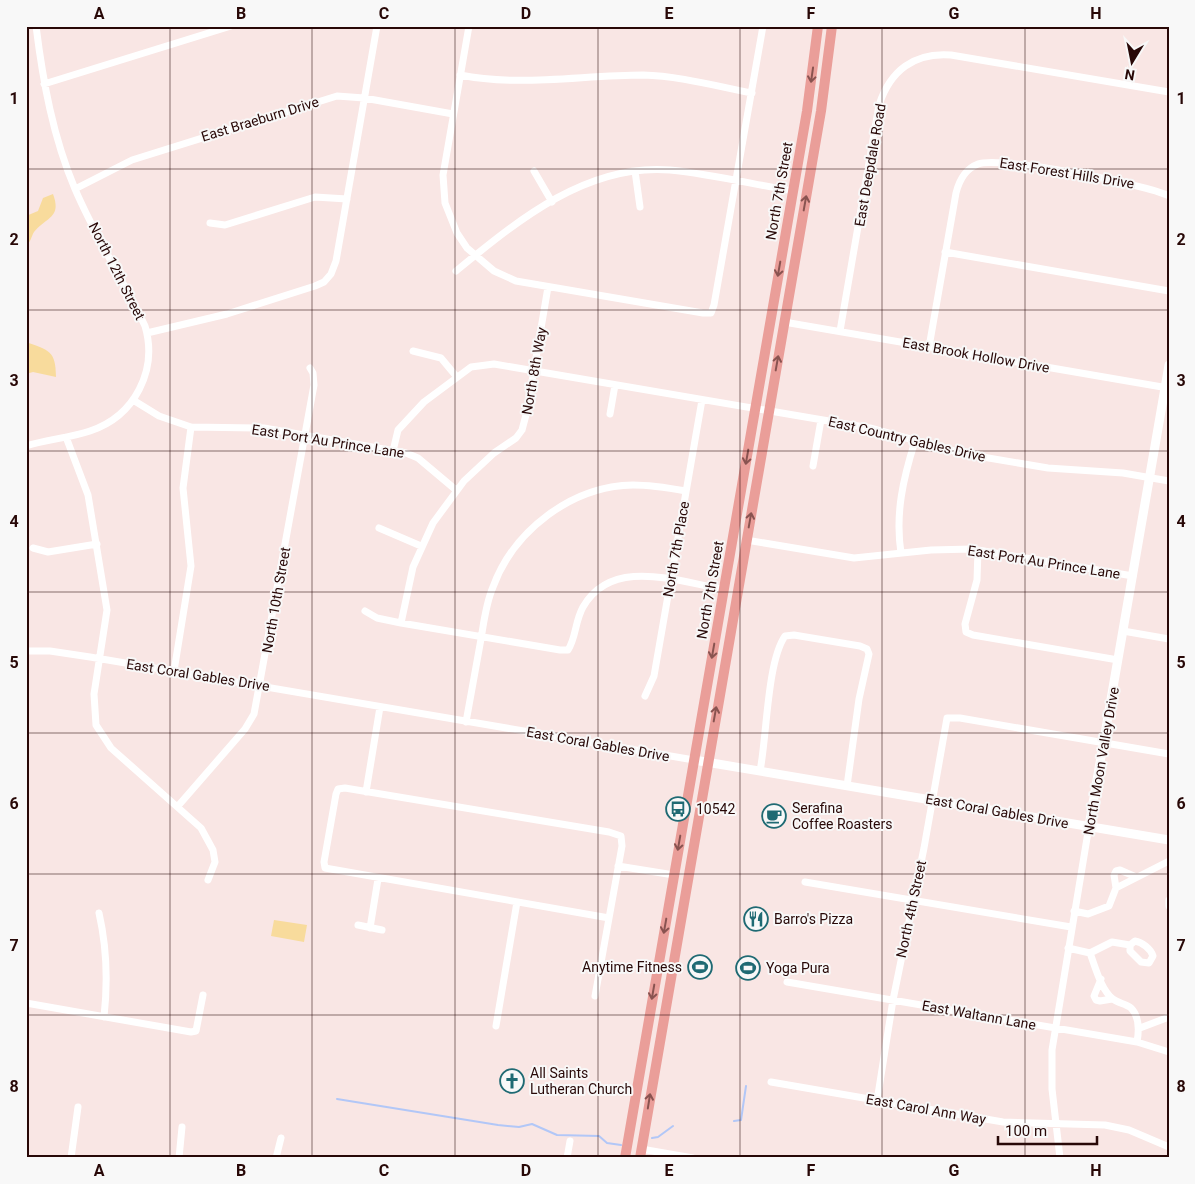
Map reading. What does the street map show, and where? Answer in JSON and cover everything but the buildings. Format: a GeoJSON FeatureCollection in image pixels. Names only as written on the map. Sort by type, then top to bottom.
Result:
{"type":"FeatureCollection","features":[{"type":"Feature","properties":{"kind":"main road","name":"North 7th Street"},"geometry":{"type":"LineString","coordinates":[[625,1158],[807,111],[818,26]]}},
{"type":"Feature","properties":{"kind":"main road","name":"North 7th Street"},"geometry":{"type":"LineString","coordinates":[[639,1155],[821,111],[832,26]]}},
{"type":"Feature","properties":{"kind":"main road"},"geometry":{"type":"LineString","coordinates":[[639,1155],[628,1138],[645,1126]]}},
{"type":"Feature","properties":{"kind":"street","name":"North 12th Street"},"geometry":{"type":"LineString","coordinates":[[26,446],[66,437],[107,424],[117,418],[133,400],[146,372],[147,333],[76,190],[55,130],[44,84],[36,26]]}},
{"type":"Feature","properties":{"kind":"street"},"geometry":{"type":"LineString","coordinates":[[44,84],[231,26]]}},
{"type":"Feature","properties":{"kind":"street"},"geometry":{"type":"LineString","coordinates":[[147,333],[227,314],[324,282],[334,268],[377,26]]}},
{"type":"Feature","properties":{"kind":"street"},"geometry":{"type":"LineString","coordinates":[[469,26],[443,176],[448,215],[457,233],[475,256],[505,276],[548,286],[710,313],[714,305],[763,26]]}},
{"type":"Feature","properties":{"kind":"street","name":"East Deepdale Road"},"geometry":{"type":"LineString","coordinates":[[840,332],[880,105],[884,89],[900,69],[922,57],[936,54],[951,55],[1169,92]]}},
{"type":"Feature","properties":{"kind":"street"},"geometry":{"type":"LineString","coordinates":[[460,75],[512,80],[612,75],[655,76],[752,93]]}},
{"type":"Feature","properties":{"kind":"street","name":"East Braeburn Drive"},"geometry":{"type":"LineString","coordinates":[[76,190],[132,160],[210,134],[337,96],[364,98],[453,114]]}},
{"type":"Feature","properties":{"kind":"street","name":"East Forest Hills Drive"},"geometry":{"type":"LineString","coordinates":[[929,347],[959,181],[976,164],[1000,161],[1137,184],[1169,196]]}},
{"type":"Feature","properties":{"kind":"street"},"geometry":{"type":"LineString","coordinates":[[456,271],[520,220],[552,202],[603,178],[636,171],[670,170],[793,192]]}},
{"type":"Feature","properties":{"kind":"street"},"geometry":{"type":"LineString","coordinates":[[534,171],[552,202]]}},
{"type":"Feature","properties":{"kind":"street"},"geometry":{"type":"LineString","coordinates":[[636,171],[640,208]]}},
{"type":"Feature","properties":{"kind":"street"},"geometry":{"type":"LineString","coordinates":[[210,223],[226,225],[315,196],[347,199]]}},
{"type":"Feature","properties":{"kind":"street"},"geometry":{"type":"LineString","coordinates":[[946,252],[1169,290]]}},
{"type":"Feature","properties":{"kind":"street","name":"North 8th Way"},"geometry":{"type":"LineString","coordinates":[[401,623],[410,576],[421,546],[433,523],[456,490],[479,466],[516,438],[522,430],[548,286]]}},
{"type":"Feature","properties":{"kind":"street","name":"East Brook Hollow Drive"},"geometry":{"type":"LineString","coordinates":[[784,322],[1167,388]]}},
{"type":"Feature","properties":{"kind":"street"},"geometry":{"type":"LineString","coordinates":[[413,351],[441,358],[456,376]]}},
{"type":"Feature","properties":{"kind":"street","name":"East Country Gables Drive"},"geometry":{"type":"LineString","coordinates":[[394,451],[398,430],[406,420],[456,376],[471,367],[485,364],[822,420],[885,432],[965,454],[1048,468],[1123,473],[1169,481]]}},
{"type":"Feature","properties":{"kind":"street","name":"North Moon Valley Drive"},"geometry":{"type":"LineString","coordinates":[[1060,1158],[1051,1072],[1054,1028],[1149,478],[1167,388],[1169,365]]}},
{"type":"Feature","properties":{"kind":"street","name":"North 10th Street"},"geometry":{"type":"LineString","coordinates":[[178,806],[251,720],[260,685],[314,385],[313,373],[310,368]]}},
{"type":"Feature","properties":{"kind":"street"},"geometry":{"type":"LineString","coordinates":[[610,414],[616,385]]}},
{"type":"Feature","properties":{"kind":"street","name":"East Port Au Prince Lane"},"geometry":{"type":"LineString","coordinates":[[133,400],[159,416],[191,427],[264,428],[394,451],[418,458],[456,490]]}},
{"type":"Feature","properties":{"kind":"street","name":"North 7th Place"},"geometry":{"type":"LineString","coordinates":[[644,696],[654,676],[702,400]]}},
{"type":"Feature","properties":{"kind":"street"},"geometry":{"type":"LineString","coordinates":[[813,466],[822,420]]}},
{"type":"Feature","properties":{"kind":"street"},"geometry":{"type":"LineString","coordinates":[[174,671],[191,566],[183,488],[191,427]]}},
{"type":"Feature","properties":{"kind":"street"},"geometry":{"type":"LineString","coordinates":[[66,437],[88,495],[107,610],[93,704],[96,725],[100,734],[111,748],[201,828],[213,850],[214,868],[208,880]]}},
{"type":"Feature","properties":{"kind":"street"},"geometry":{"type":"LineString","coordinates":[[900,553],[898,525],[900,499],[915,441]]}},
{"type":"Feature","properties":{"kind":"street"},"geometry":{"type":"LineString","coordinates":[[466,722],[489,599],[506,559],[526,533],[550,514],[577,498],[610,488],[648,485],[686,491]]}},
{"type":"Feature","properties":{"kind":"street"},"geometry":{"type":"LineString","coordinates":[[379,528],[421,546]]}},
{"type":"Feature","properties":{"kind":"street","name":"East Port Au Prince Lane"},"geometry":{"type":"LineString","coordinates":[[746,540],[854,558],[938,549],[978,550],[1133,576]]}},
{"type":"Feature","properties":{"kind":"street"},"geometry":{"type":"LineString","coordinates":[[33,548],[48,552],[97,544]]}},
{"type":"Feature","properties":{"kind":"street"},"geometry":{"type":"LineString","coordinates":[[978,550],[977,580],[965,624],[966,632],[973,635],[1118,660]]}},
{"type":"Feature","properties":{"kind":"street"},"geometry":{"type":"LineString","coordinates":[[366,611],[377,618],[401,623],[568,650],[572,644],[575,621],[583,606],[601,587],[615,580],[634,575],[671,579],[723,589]]}},
{"type":"Feature","properties":{"kind":"street"},"geometry":{"type":"LineString","coordinates":[[1123,631],[1169,639]]}},
{"type":"Feature","properties":{"kind":"street"},"geometry":{"type":"LineString","coordinates":[[760,770],[773,676],[781,642],[785,636],[794,635],[868,649],[869,654],[858,699],[847,786]]}},
{"type":"Feature","properties":{"kind":"street","name":"East Coral Gables Drive"},"geometry":{"type":"LineString","coordinates":[[26,652],[50,651],[260,685],[466,722],[1169,840]]}},
{"type":"Feature","properties":{"kind":"street"},"geometry":{"type":"LineString","coordinates":[[366,792],[380,707]]}},
{"type":"Feature","properties":{"kind":"street","name":"North 4th Street"},"geometry":{"type":"LineString","coordinates":[[878,1100],[892,1000],[933,800],[947,718],[960,718],[1103,743]]}},
{"type":"Feature","properties":{"kind":"street"},"geometry":{"type":"LineString","coordinates":[[1103,743],[1169,754]]}},
{"type":"Feature","properties":{"kind":"street"},"geometry":{"type":"LineString","coordinates":[[595,996],[609,918],[618,866],[621,836],[609,832],[345,788],[338,789],[326,852],[325,868],[609,918]]}},
{"type":"Feature","properties":{"kind":"street"},"geometry":{"type":"LineString","coordinates":[[1116,888],[1169,861]]}},
{"type":"Feature","properties":{"kind":"street"},"geometry":{"type":"LineString","coordinates":[[618,866],[674,875]]}},
{"type":"Feature","properties":{"kind":"street"},"geometry":{"type":"LineString","coordinates":[[1074,911],[1088,914],[1110,906],[1116,888],[1114,875],[1116,871],[1120,870],[1136,877]]}},
{"type":"Feature","properties":{"kind":"street"},"geometry":{"type":"LineString","coordinates":[[370,928],[378,878]]}},
{"type":"Feature","properties":{"kind":"street"},"geometry":{"type":"LineString","coordinates":[[805,882],[1072,927]]}},
{"type":"Feature","properties":{"kind":"street"},"geometry":{"type":"LineString","coordinates":[[1169,900],[1169,906]]}},
{"type":"Feature","properties":{"kind":"street"},"geometry":{"type":"LineString","coordinates":[[496,1026],[517,902]]}},
{"type":"Feature","properties":{"kind":"street"},"geometry":{"type":"LineString","coordinates":[[99,913],[106,950],[107,988],[104,1017]]}},
{"type":"Feature","properties":{"kind":"street"},"geometry":{"type":"LineString","coordinates":[[358,925],[382,930]]}},
{"type":"Feature","properties":{"kind":"street"},"geometry":{"type":"LineString","coordinates":[[1068,948],[1090,953],[1112,942],[1130,945]]}},
{"type":"Feature","properties":{"kind":"street"},"geometry":{"type":"LineString","coordinates":[[1090,953],[1101,980],[1112,999],[1131,1008],[1140,1028],[1137,1042]]}},
{"type":"Feature","properties":{"kind":"street"},"geometry":{"type":"LineString","coordinates":[[1101,980],[1094,996],[1096,1000],[1100,1002],[1112,999]]}},
{"type":"Feature","properties":{"kind":"street","name":"East Waltann Lane"},"geometry":{"type":"LineString","coordinates":[[787,982],[1137,1042],[1169,1052]]}},
{"type":"Feature","properties":{"kind":"street"},"geometry":{"type":"LineString","coordinates":[[26,1003],[191,1032],[199,1026],[203,995]]}},
{"type":"Feature","properties":{"kind":"street"},"geometry":{"type":"LineString","coordinates":[[1140,1028],[1169,1017]]}},
{"type":"Feature","properties":{"kind":"street","name":"East Carol Ann Way"},"geometry":{"type":"LineString","coordinates":[[771,1082],[1003,1122],[1096,1124],[1117,1127],[1140,1134],[1169,1147]]}},
{"type":"Feature","properties":{"kind":"street"},"geometry":{"type":"LineString","coordinates":[[70,1158],[78,1107]]}},
{"type":"Feature","properties":{"kind":"street"},"geometry":{"type":"LineString","coordinates":[[179,1158],[182,1127]]}},
{"type":"Feature","properties":{"kind":"street"},"geometry":{"type":"LineString","coordinates":[[276,1158],[280,1138]]}},
{"type":"Feature","properties":{"kind":"street"},"geometry":{"type":"LineString","coordinates":[[567,1158],[570,1141]]}},
{"type":"Feature","properties":{"kind":"street"},"geometry":{"type":"LineString","coordinates":[[639,1155],[693,1158]]}},
{"type":"Feature","properties":{"kind":"shaded area"},"geometry":{"type":"Polygon","coordinates":[[[53,194],[56,208],[54,213],[34,232],[26,245],[26,216],[38,211],[43,198],[53,194]]]}},
{"type":"Feature","properties":{"kind":"shaded area"},"geometry":{"type":"Polygon","coordinates":[[[26,342],[50,353],[55,362],[56,377],[33,372],[26,374],[26,342]]]}},
{"type":"Feature","properties":{"kind":"shaded area"},"geometry":{"type":"Polygon","coordinates":[[[274,920],[307,925],[304,942],[271,936],[274,920]]]}},
{"type":"Feature","properties":{"kind":"waterway"},"geometry":{"type":"LineString","coordinates":[[734,1121],[741,1120],[746,1086]]}},
{"type":"Feature","properties":{"kind":"waterway"},"geometry":{"type":"LineString","coordinates":[[337,1099],[498,1125],[519,1127],[532,1124],[557,1135],[599,1136],[607,1143],[621,1145]]}},
{"type":"Feature","properties":{"kind":"waterway"},"geometry":{"type":"LineString","coordinates":[[652,1138],[658,1137],[673,1126]]}},
{"type":"Feature","properties":{"kind":"place","name":"10542"},"geometry":{"type":"Point","coordinates":[678,809]}},
{"type":"Feature","properties":{"kind":"place","name":"Serafina Coffee Roasters"},"geometry":{"type":"Point","coordinates":[774,816]}},
{"type":"Feature","properties":{"kind":"place","name":"Barro's Pizza"},"geometry":{"type":"Point","coordinates":[756,919]}},
{"type":"Feature","properties":{"kind":"place","name":"Anytime Fitness"},"geometry":{"type":"Point","coordinates":[700,967]}},
{"type":"Feature","properties":{"kind":"place","name":"Yoga Pura"},"geometry":{"type":"Point","coordinates":[748,968]}},
{"type":"Feature","properties":{"kind":"place","name":"All Saints Lutheran Church"},"geometry":{"type":"Point","coordinates":[512,1081]}}]}
